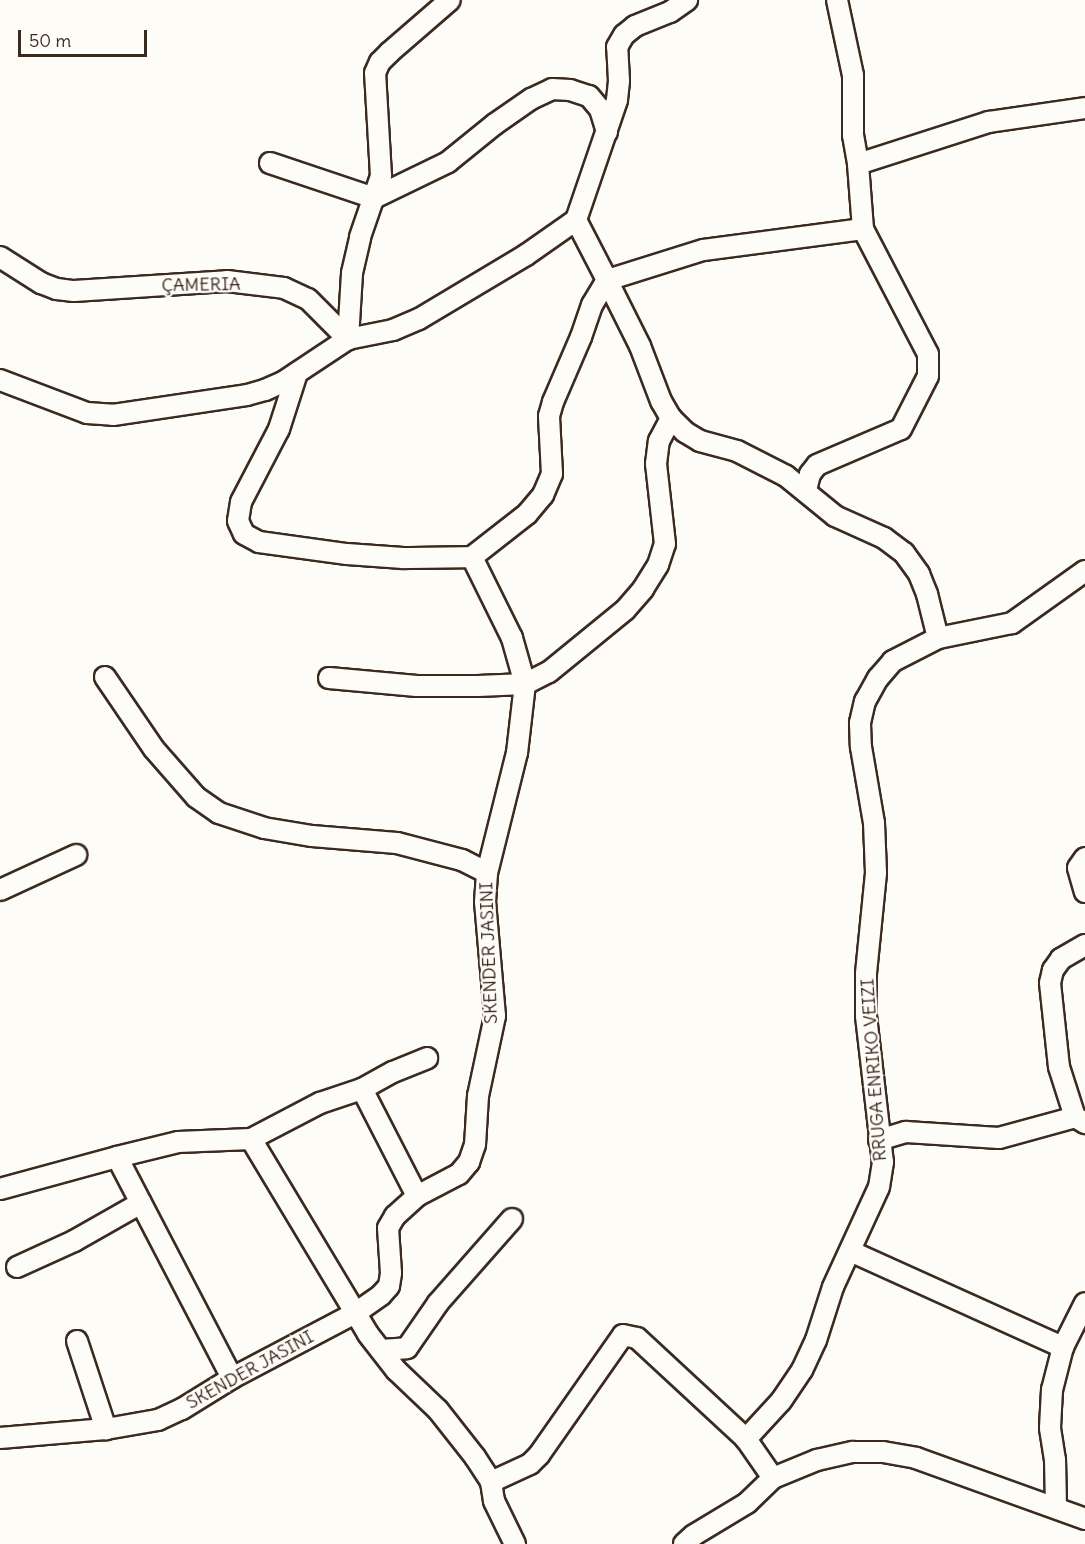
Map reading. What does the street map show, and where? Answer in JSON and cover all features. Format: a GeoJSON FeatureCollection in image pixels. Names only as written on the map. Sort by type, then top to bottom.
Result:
{"type":"FeatureCollection","features":[{"type":"Feature","properties":{"kind":"street"},"geometry":{"type":"LineString","coordinates":[[348,339],[352,273],[360,237],[381,176],[382,160],[375,73],[380,62],[390,52],[450,0]]}},
{"type":"Feature","properties":{"kind":"street"},"geometry":{"type":"LineString","coordinates":[[0,380],[100,415],[247,396],[283,382],[348,339],[393,330],[419,319],[526,255],[576,220],[608,132],[617,100],[619,81],[617,47],[624,35],[635,26],[670,12],[687,0]]}},
{"type":"Feature","properties":{"kind":"street"},"geometry":{"type":"LineString","coordinates":[[806,490],[810,474],[817,465],[901,429],[928,376],[928,354],[890,286],[877,254],[863,229],[858,164],[853,135],[853,75],[837,0]]}},
{"type":"Feature","properties":{"kind":"street"},"geometry":{"type":"LineString","coordinates":[[270,163],[374,198],[448,162],[522,105],[552,89],[570,90],[589,96],[600,109],[608,132]]}},
{"type":"Feature","properties":{"kind":"street"},"geometry":{"type":"LineString","coordinates":[[858,164],[989,122],[1085,108]]}},
{"type":"Feature","properties":{"kind":"street"},"geometry":{"type":"LineString","coordinates":[[576,220],[640,346],[661,401],[671,418],[685,432],[700,441],[737,451],[786,476],[806,490],[835,516],[884,538],[904,553],[919,574],[927,594],[938,638]]}},
{"type":"Feature","properties":{"kind":"street"},"geometry":{"type":"LineString","coordinates":[[297,373],[279,429],[241,502],[238,521],[244,534],[259,542],[347,554],[404,558],[472,557],[527,514],[543,495],[552,474],[549,416],[553,402],[592,305],[607,280],[703,250],[863,229]]}},
{"type":"Feature","properties":{"kind":"street","name":"ÇAMERIA"},"geometry":{"type":"LineString","coordinates":[[0,257],[41,283],[57,290],[74,291],[227,281],[284,288],[308,299],[348,339]]}},
{"type":"Feature","properties":{"kind":"street"},"geometry":{"type":"LineString","coordinates":[[329,678],[417,686],[525,684],[549,672],[625,610],[644,589],[658,565],[665,544],[656,464],[659,441],[671,418]]}},
{"type":"Feature","properties":{"kind":"street","name":"SKENDER JASINI"},"geometry":{"type":"LineString","coordinates":[[0,1438],[106,1429],[158,1420],[182,1409],[232,1378],[357,1311],[381,1296],[389,1286],[391,1273],[388,1228],[394,1216],[417,1196],[459,1174],[469,1162],[475,1145],[478,1096],[495,1016],[484,902],[487,873],[517,753],[525,684],[512,638],[472,557]]}},
{"type":"Feature","properties":{"kind":"street","name":"RRUGA ENRIKO VEIZI"},"geometry":{"type":"LineString","coordinates":[[746,1439],[781,1401],[802,1370],[850,1251],[879,1187],[883,1162],[866,1016],[866,974],[876,873],[874,823],[861,747],[860,723],[865,701],[873,686],[893,661],[938,638],[1012,623],[1085,571]]}},
{"type":"Feature","properties":{"kind":"street"},"geometry":{"type":"LineString","coordinates":[[105,677],[154,749],[196,797],[219,813],[273,830],[312,836],[397,843],[462,860],[487,873]]}},
{"type":"Feature","properties":{"kind":"street"},"geometry":{"type":"LineString","coordinates":[[0,890],[76,855]]}},
{"type":"Feature","properties":{"kind":"street"},"geometry":{"type":"LineString","coordinates":[[1085,858],[1078,868],[1085,892]]}},
{"type":"Feature","properties":{"kind":"street"},"geometry":{"type":"LineString","coordinates":[[879,1140],[906,1132],[999,1138],[1080,1120],[1056,1054],[1050,982],[1053,970],[1061,959],[1085,945]]}},
{"type":"Feature","properties":{"kind":"street"},"geometry":{"type":"LineString","coordinates":[[0,1189],[178,1142],[251,1139],[320,1103],[362,1089],[393,1072],[427,1058]]}},
{"type":"Feature","properties":{"kind":"street"},"geometry":{"type":"LineString","coordinates":[[362,1089],[417,1196]]}},
{"type":"Feature","properties":{"kind":"street"},"geometry":{"type":"LineString","coordinates":[[251,1139],[357,1311],[368,1334],[396,1370],[438,1410],[475,1456],[491,1482],[494,1501],[515,1544]]}},
{"type":"Feature","properties":{"kind":"street"},"geometry":{"type":"LineString","coordinates":[[117,1157],[232,1378]]}},
{"type":"Feature","properties":{"kind":"street"},"geometry":{"type":"LineString","coordinates":[[17,1267],[74,1241],[141,1203]]}},
{"type":"Feature","properties":{"kind":"street"},"geometry":{"type":"LineString","coordinates":[[396,1370],[407,1348],[438,1303],[512,1219]]}},
{"type":"Feature","properties":{"kind":"street"},"geometry":{"type":"LineString","coordinates":[[850,1251],[1063,1347]]}},
{"type":"Feature","properties":{"kind":"street"},"geometry":{"type":"LineString","coordinates":[[1056,1507],[1055,1460],[1050,1428],[1052,1390],[1063,1347],[1085,1304]]}},
{"type":"Feature","properties":{"kind":"street"},"geometry":{"type":"LineString","coordinates":[[491,1482],[530,1464],[539,1455],[623,1335],[637,1338],[746,1439],[773,1478]]}},
{"type":"Feature","properties":{"kind":"street"},"geometry":{"type":"LineString","coordinates":[[77,1341],[106,1429]]}},
{"type":"Feature","properties":{"kind":"street"},"geometry":{"type":"LineString","coordinates":[[381,1350],[407,1348]]}},
{"type":"Feature","properties":{"kind":"street"},"geometry":{"type":"LineString","coordinates":[[684,1544],[694,1535],[747,1503],[773,1478],[818,1460],[854,1452],[883,1452],[916,1458],[1085,1519]]}}]}
